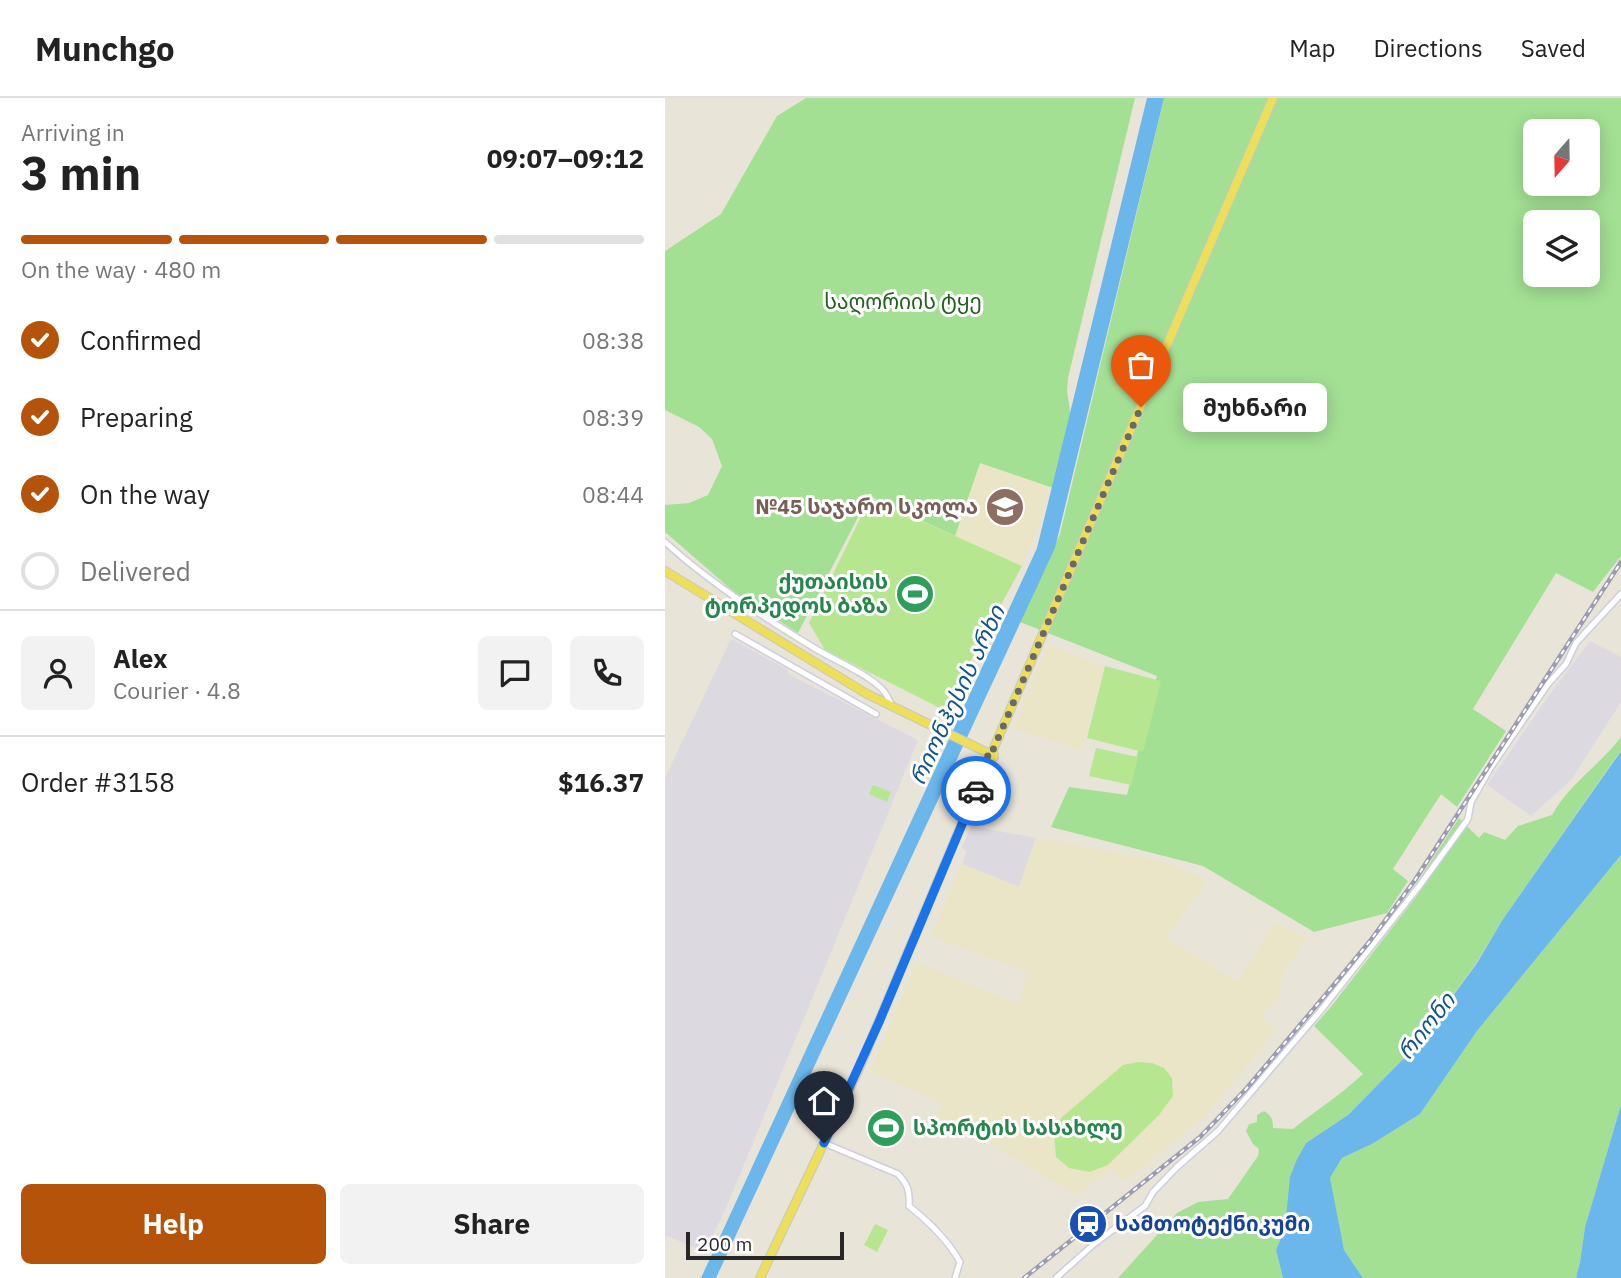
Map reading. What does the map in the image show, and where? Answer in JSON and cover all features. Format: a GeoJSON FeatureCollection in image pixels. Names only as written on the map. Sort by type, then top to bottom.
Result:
{"type":"FeatureCollection","features":[{"type":"Feature","properties":{"kind":"main road"},"geometry":{"type":"LineString","coordinates":[[760,1278],[879,1022],[989,754],[1273,98]]}},
{"type":"Feature","properties":{"kind":"main road"},"geometry":{"type":"LineString","coordinates":[[665,570],[797,652],[892,706],[989,754]]}},
{"type":"Feature","properties":{"kind":"street"},"geometry":{"type":"LineString","coordinates":[[665,542],[711,580],[752,608],[805,643],[870,680],[889,698],[892,706]]}},
{"type":"Feature","properties":{"kind":"street"},"geometry":{"type":"LineString","coordinates":[[1056,1278],[1094,1244],[1145,1206],[1153,1192],[1218,1131],[1352,972],[1420,886],[1468,819],[1471,802],[1537,699],[1566,664],[1576,643],[1621,594]]}},
{"type":"Feature","properties":{"kind":"street"},"geometry":{"type":"LineString","coordinates":[[736,634],[876,714]]}},
{"type":"Feature","properties":{"kind":"street"},"geometry":{"type":"LineString","coordinates":[[824,1143],[898,1174],[907,1184],[909,1206],[942,1236],[957,1255],[960,1262],[955,1278]]}},
{"type":"Feature","properties":{"kind":"shaded area","name":"№45 საჯარო სკოლა"},"geometry":{"type":"Polygon","coordinates":[[[980,463],[1049,487],[1039,527],[1022,566],[955,536],[980,463]]]}},
{"type":"Feature","properties":{"kind":"shaded area"},"geometry":{"type":"Polygon","coordinates":[[[731,639],[788,670],[788,674],[918,740],[729,1201],[705,1252],[665,1235],[665,778],[731,639]]]}},
{"type":"Feature","properties":{"kind":"shaded area"},"geometry":{"type":"Polygon","coordinates":[[[1590,641],[1621,657],[1621,702],[1571,780],[1531,816],[1487,785],[1590,641]]]}},
{"type":"Feature","properties":{"kind":"shaded area"},"geometry":{"type":"Polygon","coordinates":[[[1048,645],[1104,666],[1082,750],[1013,729],[1048,645]]]}},
{"type":"Feature","properties":{"kind":"shaded area"},"geometry":{"type":"Polygon","coordinates":[[[971,826],[1036,838],[1019,887],[962,864],[967,851],[962,848],[971,826]]]}},
{"type":"Feature","properties":{"kind":"shaded area"},"geometry":{"type":"Polygon","coordinates":[[[1036,838],[1162,861],[1207,880],[1166,938],[1237,982],[1276,923],[1307,938],[1283,972],[1278,997],[1260,1016],[1277,1029],[1204,1117],[1124,1182],[1112,1169],[1076,1195],[949,1119],[934,1122],[943,1103],[870,1072],[916,962],[1018,1004],[1028,972],[931,936],[962,864],[1019,887],[1036,838]]]}},
{"type":"Feature","properties":{"kind":"green space","name":"საღორიის ტყე"},"geometry":{"type":"Polygon","coordinates":[[[806,98],[1135,98],[1068,378],[1071,417],[1053,488],[980,463],[955,536],[869,496],[798,633],[733,591],[665,532],[665,505],[689,503],[708,495],[722,466],[712,439],[699,427],[665,410],[665,251],[721,214],[777,116],[806,98]]]}},
{"type":"Feature","properties":{"kind":"green space"},"geometry":{"type":"Polygon","coordinates":[[[1164,98],[1621,98],[1621,556],[1593,592],[1556,573],[1473,709],[1506,731],[1457,807],[1441,794],[1393,869],[1408,881],[1387,913],[1314,932],[1203,866],[1051,827],[1069,787],[1127,795],[1157,676],[1020,622],[1060,534],[1164,98]]]}},
{"type":"Feature","properties":{"kind":"green space","name":"ქუთაისის ტორპედოს ბაზა"},"geometry":{"type":"Polygon","coordinates":[[[870,498],[1022,566],[944,710],[825,650],[809,623],[870,498]]]}},
{"type":"Feature","properties":{"kind":"green space"},"geometry":{"type":"Polygon","coordinates":[[[1105,666],[1161,681],[1143,752],[1087,738],[1105,666]]]}},
{"type":"Feature","properties":{"kind":"green space"},"geometry":{"type":"Polygon","coordinates":[[[1621,737],[1621,750],[1503,919],[1477,962],[1417,1045],[1348,1115],[1306,1143],[1297,1159],[1285,1228],[1276,1250],[1283,1278],[1118,1278],[1177,1213],[1198,1202],[1228,1199],[1258,1156],[1259,1149],[1246,1131],[1249,1124],[1257,1122],[1257,1115],[1264,1111],[1267,1113],[1273,1128],[1293,1129],[1363,1074],[1314,1026],[1419,893],[1415,886],[1459,818],[1479,838],[1484,832],[1505,840],[1518,826],[1552,815],[1567,794],[1621,737]]]}},
{"type":"Feature","properties":{"kind":"green space"},"geometry":{"type":"Polygon","coordinates":[[[1096,748],[1138,757],[1131,785],[1089,776],[1096,748]]]}},
{"type":"Feature","properties":{"kind":"green space"},"geometry":{"type":"Polygon","coordinates":[[[873,785],[891,792],[887,802],[869,794],[873,785]]]}},
{"type":"Feature","properties":{"kind":"green space"},"geometry":{"type":"Polygon","coordinates":[[[1621,855],[1621,1105],[1585,1227],[1576,1278],[1363,1278],[1344,1250],[1334,1207],[1330,1178],[1342,1158],[1372,1144],[1420,1114],[1477,1031],[1621,855]]]}},
{"type":"Feature","properties":{"kind":"green space"},"geometry":{"type":"Polygon","coordinates":[[[1152,1063],[1164,1068],[1172,1078],[1173,1096],[1159,1115],[1108,1165],[1090,1172],[1069,1168],[1056,1157],[1054,1135],[1061,1118],[1123,1065],[1152,1063]]]}},
{"type":"Feature","properties":{"kind":"green space"},"geometry":{"type":"Polygon","coordinates":[[[875,1224],[888,1230],[877,1252],[864,1245],[875,1224]]]}},
{"type":"Feature","properties":{"kind":"water"},"geometry":{"type":"Polygon","coordinates":[[[1147,98],[1164,98],[1055,548],[716,1278],[701,1278],[1037,548],[1147,98]]]}},
{"type":"Feature","properties":{"kind":"water"},"geometry":{"type":"Polygon","coordinates":[[[1621,751],[1621,855],[1477,1031],[1420,1114],[1372,1144],[1342,1158],[1330,1178],[1344,1250],[1363,1278],[1283,1278],[1276,1250],[1285,1228],[1290,1177],[1306,1143],[1348,1115],[1417,1045],[1477,963],[1503,919],[1621,751]]]}},
{"type":"Feature","properties":{"kind":"water"},"geometry":{"type":"Polygon","coordinates":[[[1621,1105],[1621,1278],[1576,1278],[1585,1227],[1621,1105]]]}},
{"type":"Feature","properties":{"kind":"railway"},"geometry":{"type":"LineString","coordinates":[[1024,1278],[1200,1137],[1246,1089],[1327,993],[1415,880],[1621,562]]}},
{"type":"Feature","properties":{"kind":"way so far"},"geometry":{"type":"LineString","coordinates":[[976,791],[989,759],[986,752],[993,750],[1141,407]]}},
{"type":"Feature","properties":{"kind":"place","name":"მუხნარი"},"geometry":{"type":"Point","coordinates":[1141,407]}},
{"type":"Feature","properties":{"kind":"place","name":"№45 საჯარო სკოლა"},"geometry":{"type":"Point","coordinates":[1005,507]}},
{"type":"Feature","properties":{"kind":"place","name":"ქუთაისის ტორპედოს ბაზა"},"geometry":{"type":"Point","coordinates":[915,594]}},
{"type":"Feature","properties":{"kind":"place","name":"სპორტის სასახლე"},"geometry":{"type":"Point","coordinates":[886,1128]}},
{"type":"Feature","properties":{"kind":"place","name":"სამთოტექნიკუმი"},"geometry":{"type":"Point","coordinates":[1088,1224]}},
{"type":"Feature","properties":{"kind":"route"},"geometry":{"type":"LineString","coordinates":[[824,1143],[851,1087],[976,791]]}},
{"type":"Feature","properties":{"kind":"water label","name":"რიონჰესის არხი"},"geometry":{"type":"Point","coordinates":[957,695]}},
{"type":"Feature","properties":{"kind":"water label","name":"რიონი"},"geometry":{"type":"Point","coordinates":[1426,1026]}}]}
